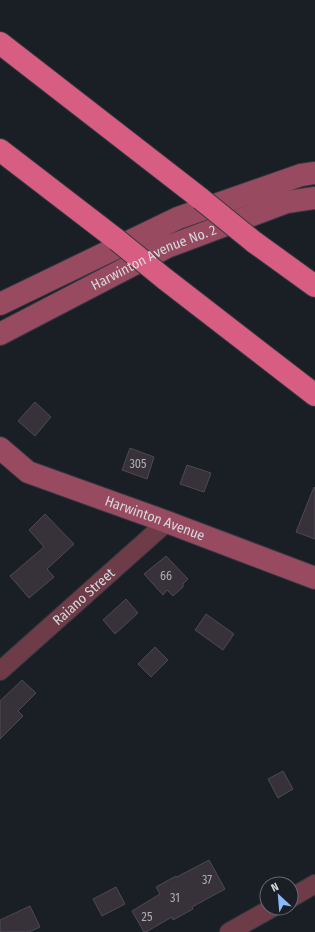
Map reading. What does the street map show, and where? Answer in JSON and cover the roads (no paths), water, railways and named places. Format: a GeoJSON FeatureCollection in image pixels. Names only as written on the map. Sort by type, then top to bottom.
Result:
{"type":"FeatureCollection","features":[{"type":"Feature","properties":{"kind":"highway"},"geometry":{"type":"LineString","coordinates":[[0,43],[254,242],[315,286]]}},
{"type":"Feature","properties":{"kind":"highway"},"geometry":{"type":"LineString","coordinates":[[0,150],[315,395]]}},
{"type":"Feature","properties":{"kind":"main road","name":"Harwinton Avenue No. 2"},"geometry":{"type":"LineString","coordinates":[[0,304],[178,218],[301,175],[315,173]]}},
{"type":"Feature","properties":{"kind":"main road","name":"Harwinton Avenue No. 2"},"geometry":{"type":"LineString","coordinates":[[0,334],[167,247],[287,202],[315,198]]}},
{"type":"Feature","properties":{"kind":"main road","name":"Harwinton Avenue"},"geometry":{"type":"LineString","coordinates":[[0,448],[28,472],[167,522],[315,578]]}},
{"type":"Feature","properties":{"kind":"street","name":"Raiano Street"},"geometry":{"type":"LineString","coordinates":[[0,671],[167,522]]}},
{"type":"Feature","properties":{"kind":"street"},"geometry":{"type":"LineString","coordinates":[[299,893],[315,884]]}},
{"type":"Feature","properties":{"kind":"street"},"geometry":{"type":"LineString","coordinates":[[230,932],[259,915]]}}]}
